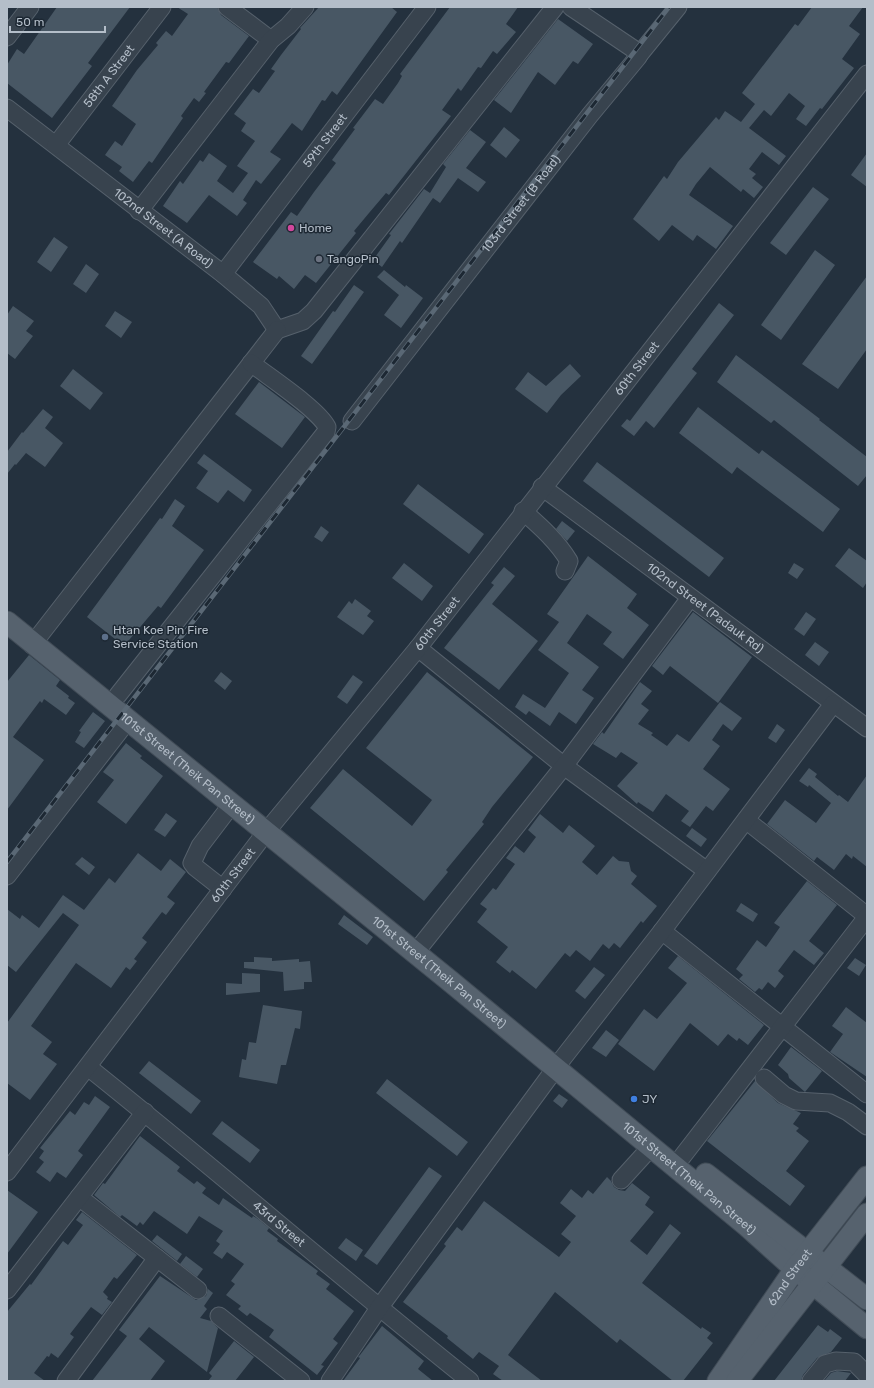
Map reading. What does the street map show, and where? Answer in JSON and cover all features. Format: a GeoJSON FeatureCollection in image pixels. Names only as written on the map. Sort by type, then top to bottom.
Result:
{"type":"FeatureCollection","features":[{"type":"Feature","properties":{"kind":"main road","name":"101st Street (Theik Pan Street)"},"geometry":{"type":"LineString","coordinates":[[7,607],[36,639],[128,720],[177,751],[213,779],[679,1161],[817,1260],[867,1299]]}},
{"type":"Feature","properties":{"kind":"main road","name":"101st Street (Theik Pan Street)"},"geometry":{"type":"LineString","coordinates":[[7,622],[36,639],[118,695],[177,751]]}},
{"type":"Feature","properties":{"kind":"main road","name":"101st Street (Theik Pan Street)"},"geometry":{"type":"LineString","coordinates":[[213,779],[232,804],[270,827]]}},
{"type":"Feature","properties":{"kind":"main road","name":"101st Street (Theik Pan Street)"},"geometry":{"type":"LineString","coordinates":[[559,1063],[650,1147],[679,1161],[747,1226],[795,1269],[867,1328]]}},
{"type":"Feature","properties":{"kind":"main road","name":"62nd Street"},"geometry":{"type":"LineString","coordinates":[[737,1381],[812,1283],[817,1260],[867,1177]]}},
{"type":"Feature","properties":{"kind":"main road","name":"62nd Street"},"geometry":{"type":"LineString","coordinates":[[718,1381],[795,1269],[817,1260],[867,1214]]}},
{"type":"Feature","properties":{"kind":"street"},"geometry":{"type":"LineString","coordinates":[[7,37],[30,7]]}},
{"type":"Feature","properties":{"kind":"street","name":"58th A Street"},"geometry":{"type":"LineString","coordinates":[[56,145],[162,7]]}},
{"type":"Feature","properties":{"kind":"street"},"geometry":{"type":"LineString","coordinates":[[227,7],[271,40]]}},
{"type":"Feature","properties":{"kind":"street"},"geometry":{"type":"LineString","coordinates":[[139,211],[271,40],[288,26],[305,7]]}},
{"type":"Feature","properties":{"kind":"street","name":"59th Street"},"geometry":{"type":"LineString","coordinates":[[223,274],[427,7]]}},
{"type":"Feature","properties":{"kind":"street"},"geometry":{"type":"LineString","coordinates":[[36,639],[277,330],[303,321],[314,311],[555,7]]}},
{"type":"Feature","properties":{"kind":"street"},"geometry":{"type":"LineString","coordinates":[[570,7],[635,51]]}},
{"type":"Feature","properties":{"kind":"street"},"geometry":{"type":"LineString","coordinates":[[635,51],[663,7]]}},
{"type":"Feature","properties":{"kind":"street"},"geometry":{"type":"LineString","coordinates":[[635,51],[678,7]]}},
{"type":"Feature","properties":{"kind":"street","name":"103rd Street (B Road)"},"geometry":{"type":"LineString","coordinates":[[352,421],[635,51]]}},
{"type":"Feature","properties":{"kind":"street","name":"60th Street"},"geometry":{"type":"LineString","coordinates":[[7,1172],[270,827],[418,648],[542,487],[867,74]]}},
{"type":"Feature","properties":{"kind":"street","name":"102nd Street (A Road)"},"geometry":{"type":"LineString","coordinates":[[7,108],[139,211],[223,274],[261,306],[277,330]]}},
{"type":"Feature","properties":{"kind":"street"},"geometry":{"type":"LineString","coordinates":[[118,695],[326,432],[327,427],[325,422],[251,363]]}},
{"type":"Feature","properties":{"kind":"street","name":"102nd Street (Padauk Rd)"},"geometry":{"type":"LineString","coordinates":[[542,487],[867,728]]}},
{"type":"Feature","properties":{"kind":"street"},"geometry":{"type":"LineString","coordinates":[[524,512],[552,537],[564,552],[569,561],[565,571]]}},
{"type":"Feature","properties":{"kind":"street"},"geometry":{"type":"LineString","coordinates":[[419,948],[564,766],[690,598]]}},
{"type":"Feature","properties":{"kind":"street"},"geometry":{"type":"LineString","coordinates":[[418,648],[564,766],[707,871]]}},
{"type":"Feature","properties":{"kind":"street"},"geometry":{"type":"LineString","coordinates":[[330,1381],[379,1308],[559,1063],[662,931],[833,704]]}},
{"type":"Feature","properties":{"kind":"street"},"geometry":{"type":"LineString","coordinates":[[7,876],[128,720]]}},
{"type":"Feature","properties":{"kind":"street"},"geometry":{"type":"LineString","coordinates":[[223,889],[195,868],[192,863],[200,846],[232,804]]}},
{"type":"Feature","properties":{"kind":"street"},"geometry":{"type":"LineString","coordinates":[[679,1161],[783,1028],[867,917],[746,820]]}},
{"type":"Feature","properties":{"kind":"street"},"geometry":{"type":"LineString","coordinates":[[662,931],[867,1094]]}},
{"type":"Feature","properties":{"kind":"street","name":"43rd Street"},"geometry":{"type":"LineString","coordinates":[[88,1067],[145,1112],[379,1308],[470,1381]]}},
{"type":"Feature","properties":{"kind":"street"},"geometry":{"type":"LineString","coordinates":[[764,1078],[784,1095],[796,1101],[830,1103],[848,1112],[867,1126]]}},
{"type":"Feature","properties":{"kind":"street"},"geometry":{"type":"LineString","coordinates":[[7,1290],[145,1112]]}},
{"type":"Feature","properties":{"kind":"street"},"geometry":{"type":"LineString","coordinates":[[622,1180],[650,1147]]}},
{"type":"Feature","properties":{"kind":"street"},"geometry":{"type":"LineString","coordinates":[[79,1197],[198,1290]]}},
{"type":"Feature","properties":{"kind":"street"},"geometry":{"type":"LineString","coordinates":[[66,1381],[157,1258]]}},
{"type":"Feature","properties":{"kind":"street"},"geometry":{"type":"LineString","coordinates":[[219,1316],[301,1381]]}},
{"type":"Feature","properties":{"kind":"street"},"geometry":{"type":"LineString","coordinates":[[810,1381],[825,1364],[836,1361],[854,1362],[867,1375]]}},
{"type":"Feature","properties":{"kind":"building"},"geometry":{"type":"Polygon","coordinates":[[[57,7],[130,7],[88,63],[92,66],[52,118],[7,83],[7,65],[17,49],[24,54],[57,7]]]}},
{"type":"Feature","properties":{"kind":"building"},"geometry":{"type":"Polygon","coordinates":[[[177,7],[217,7],[221,15],[249,36],[229,63],[226,62],[204,92],[206,93],[199,102],[194,98],[181,116],[183,118],[152,163],[149,161],[133,182],[119,171],[122,167],[105,155],[115,141],[122,146],[136,124],[112,106],[137,70],[158,45],[156,43],[166,31],[172,36],[188,14],[177,7]]]}},
{"type":"Feature","properties":{"kind":"building"},"geometry":{"type":"Polygon","coordinates":[[[319,7],[391,7],[397,12],[337,95],[332,91],[325,101],[322,100],[302,131],[292,123],[270,152],[281,159],[261,184],[256,180],[243,200],[247,203],[237,216],[209,195],[187,223],[163,206],[180,181],[183,184],[200,160],[203,162],[209,153],[227,166],[217,181],[233,193],[248,173],[237,166],[255,141],[241,131],[246,123],[234,114],[253,89],[259,93],[275,71],[271,69],[301,29],[300,28],[319,7]]]}},
{"type":"Feature","properties":{"kind":"building"},"geometry":{"type":"Polygon","coordinates":[[[450,7],[518,7],[506,24],[516,32],[497,54],[493,51],[481,68],[478,67],[461,91],[458,88],[442,110],[451,116],[389,195],[386,193],[354,231],[356,233],[316,283],[305,275],[294,289],[279,276],[277,279],[253,262],[291,212],[297,216],[336,163],[332,160],[355,129],[353,128],[375,99],[383,104],[402,76],[400,74],[450,7]]]}},
{"type":"Feature","properties":{"kind":"building"},"geometry":{"type":"Polygon","coordinates":[[[812,7],[863,7],[849,26],[860,34],[842,59],[854,68],[822,109],[820,108],[806,126],[796,119],[805,106],[789,93],[771,116],[764,110],[749,128],[786,156],[779,165],[762,152],[749,169],[756,174],[752,178],[763,187],[754,198],[743,189],[741,192],[710,167],[696,184],[689,195],[733,226],[716,249],[697,235],[693,241],[672,225],[659,241],[633,219],[664,176],[667,179],[678,162],[716,117],[719,120],[725,111],[741,122],[755,104],[742,93],[795,24],[798,26],[812,7]]]}},
{"type":"Feature","properties":{"kind":"building"},"geometry":{"type":"Polygon","coordinates":[[[558,19],[593,44],[578,64],[573,61],[555,85],[538,72],[511,113],[494,100],[558,19]]]}},
{"type":"Feature","properties":{"kind":"building"},"geometry":{"type":"Polygon","coordinates":[[[504,127],[520,140],[506,158],[490,145],[504,127]]]}},
{"type":"Feature","properties":{"kind":"building"},"geometry":{"type":"Polygon","coordinates":[[[470,130],[486,142],[466,168],[486,182],[478,192],[458,178],[440,203],[433,198],[402,243],[400,241],[382,267],[373,260],[391,235],[389,234],[424,189],[430,193],[446,167],[443,164],[470,130]]]}},
{"type":"Feature","properties":{"kind":"building"},"geometry":{"type":"Polygon","coordinates":[[[867,153],[867,187],[851,175],[867,153]]]}},
{"type":"Feature","properties":{"kind":"building"},"geometry":{"type":"Polygon","coordinates":[[[813,187],[829,199],[786,255],[770,243],[813,187]]]}},
{"type":"Feature","properties":{"kind":"building"},"geometry":{"type":"Polygon","coordinates":[[[54,237],[68,247],[51,272],[37,262],[54,237]]]}},
{"type":"Feature","properties":{"kind":"building"},"geometry":{"type":"Polygon","coordinates":[[[815,250],[835,265],[781,340],[761,325],[815,250]]]}},
{"type":"Feature","properties":{"kind":"building"},"geometry":{"type":"Polygon","coordinates":[[[86,264],[99,274],[86,293],[73,284],[86,264]]]}},
{"type":"Feature","properties":{"kind":"building"},"geometry":{"type":"Polygon","coordinates":[[[384,270],[405,287],[406,285],[423,298],[401,328],[384,315],[399,295],[377,277],[384,270]]]}},
{"type":"Feature","properties":{"kind":"building"},"geometry":{"type":"Polygon","coordinates":[[[867,276],[867,349],[838,389],[802,364],[867,276]]]}},
{"type":"Feature","properties":{"kind":"building"},"geometry":{"type":"Polygon","coordinates":[[[354,285],[364,292],[312,364],[301,356],[333,311],[335,312],[354,285]]]}},
{"type":"Feature","properties":{"kind":"building"},"geometry":{"type":"Polygon","coordinates":[[[719,303],[734,315],[692,369],[697,373],[654,428],[646,421],[634,436],[621,426],[627,419],[630,421],[719,303]]]}},
{"type":"Feature","properties":{"kind":"building"},"geometry":{"type":"Polygon","coordinates":[[[13,306],[34,321],[26,331],[33,336],[15,359],[7,353],[7,315],[13,306]]]}},
{"type":"Feature","properties":{"kind":"building"},"geometry":{"type":"Polygon","coordinates":[[[115,311],[132,322],[121,338],[105,326],[115,311]]]}},
{"type":"Feature","properties":{"kind":"building"},"geometry":{"type":"Polygon","coordinates":[[[736,355],[867,457],[867,475],[858,486],[774,420],[771,423],[717,382],[736,355]]]}},
{"type":"Feature","properties":{"kind":"building"},"geometry":{"type":"Polygon","coordinates":[[[570,364],[581,376],[561,395],[547,413],[515,389],[528,372],[546,386],[570,364]]]}},
{"type":"Feature","properties":{"kind":"building"},"geometry":{"type":"Polygon","coordinates":[[[73,369],[103,393],[90,410],[60,386],[73,369]]]}},
{"type":"Feature","properties":{"kind":"building"},"geometry":{"type":"Polygon","coordinates":[[[259,382],[305,417],[282,448],[235,414],[259,382]]]}},
{"type":"Feature","properties":{"kind":"building"},"geometry":{"type":"Polygon","coordinates":[[[698,407],[759,454],[762,450],[840,509],[823,532],[737,467],[732,474],[679,433],[698,407]]]}},
{"type":"Feature","properties":{"kind":"building"},"geometry":{"type":"Polygon","coordinates":[[[43,409],[53,417],[45,428],[63,443],[45,467],[26,453],[7,474],[7,452],[22,432],[23,433],[43,409]]]}},
{"type":"Feature","properties":{"kind":"building"},"geometry":{"type":"Polygon","coordinates":[[[204,454],[252,490],[244,502],[228,490],[218,503],[196,488],[208,471],[197,463],[204,454]]]}},
{"type":"Feature","properties":{"kind":"building"},"geometry":{"type":"Polygon","coordinates":[[[597,462],[724,558],[709,577],[583,481],[597,462]]]}},
{"type":"Feature","properties":{"kind":"building"},"geometry":{"type":"Polygon","coordinates":[[[418,484],[484,534],[469,554],[403,504],[418,484]]]}},
{"type":"Feature","properties":{"kind":"building"},"geometry":{"type":"Polygon","coordinates":[[[175,499],[185,506],[172,526],[204,550],[161,608],[158,606],[124,646],[87,617],[160,518],[162,519],[175,499]]]}},
{"type":"Feature","properties":{"kind":"building"},"geometry":{"type":"Polygon","coordinates":[[[562,521],[575,531],[567,541],[556,529],[562,521]]]}},
{"type":"Feature","properties":{"kind":"building"},"geometry":{"type":"Polygon","coordinates":[[[321,526],[329,532],[322,542],[314,537],[321,526]]]}},
{"type":"Feature","properties":{"kind":"building"},"geometry":{"type":"Polygon","coordinates":[[[849,548],[867,561],[867,582],[863,588],[835,566],[849,548]]]}},
{"type":"Feature","properties":{"kind":"building"},"geometry":{"type":"Polygon","coordinates":[[[588,556],[637,594],[627,608],[649,625],[623,659],[603,644],[612,632],[587,614],[567,643],[599,667],[582,690],[594,698],[576,724],[559,712],[550,726],[529,711],[526,715],[515,707],[523,694],[545,708],[569,673],[538,650],[559,622],[547,614],[588,556]]]}},
{"type":"Feature","properties":{"kind":"building"},"geometry":{"type":"Polygon","coordinates":[[[404,563],[433,586],[422,601],[392,578],[404,563]]]}},
{"type":"Feature","properties":{"kind":"building"},"geometry":{"type":"Polygon","coordinates":[[[794,563],[804,569],[797,579],[788,573],[794,563]]]}},
{"type":"Feature","properties":{"kind":"building"},"geometry":{"type":"Polygon","coordinates":[[[504,567],[515,576],[492,604],[538,641],[499,690],[444,648],[494,585],[491,583],[504,567]]]}},
{"type":"Feature","properties":{"kind":"building"},"geometry":{"type":"Polygon","coordinates":[[[355,599],[371,611],[367,616],[374,621],[363,635],[337,617],[349,601],[352,604],[355,599]]]}},
{"type":"Feature","properties":{"kind":"building"},"geometry":{"type":"Polygon","coordinates":[[[693,612],[752,657],[718,703],[670,666],[663,675],[652,666],[693,612]]]}},
{"type":"Feature","properties":{"kind":"building"},"geometry":{"type":"Polygon","coordinates":[[[806,612],[816,619],[804,636],[794,629],[806,612]]]}},
{"type":"Feature","properties":{"kind":"building"},"geometry":{"type":"Polygon","coordinates":[[[815,642],[829,652],[819,666],[805,655],[815,642]]]}},
{"type":"Feature","properties":{"kind":"building"},"geometry":{"type":"Polygon","coordinates":[[[29,655],[60,680],[56,686],[69,696],[68,698],[75,703],[66,715],[44,699],[42,703],[40,701],[13,737],[44,760],[7,810],[7,682],[29,655]]]}},
{"type":"Feature","properties":{"kind":"building"},"geometry":{"type":"Polygon","coordinates":[[[221,672],[232,681],[225,690],[214,681],[221,672]]]}},
{"type":"Feature","properties":{"kind":"building"},"geometry":{"type":"Polygon","coordinates":[[[427,672],[533,757],[492,807],[482,822],[484,824],[446,870],[448,872],[424,901],[310,808],[343,769],[412,826],[432,800],[366,748],[427,672]]]}},
{"type":"Feature","properties":{"kind":"building"},"geometry":{"type":"Polygon","coordinates":[[[353,675],[363,682],[347,704],[337,697],[353,675]]]}},
{"type":"Feature","properties":{"kind":"building"},"geometry":{"type":"Polygon","coordinates":[[[640,682],[652,691],[641,704],[649,710],[638,724],[653,733],[651,735],[667,746],[677,734],[689,742],[720,702],[742,718],[732,731],[723,724],[712,740],[720,746],[703,769],[730,789],[713,811],[706,806],[690,827],[681,821],[689,811],[666,794],[653,812],[638,802],[637,804],[617,786],[638,763],[621,752],[616,758],[593,744],[602,732],[604,734],[640,682]]]}},
{"type":"Feature","properties":{"kind":"building"},"geometry":{"type":"Polygon","coordinates":[[[93,712],[105,721],[84,748],[75,742],[81,732],[79,731],[93,712]]]}},
{"type":"Feature","properties":{"kind":"building"},"geometry":{"type":"Polygon","coordinates":[[[777,724],[785,730],[776,743],[768,738],[777,724]]]}},
{"type":"Feature","properties":{"kind":"building"},"geometry":{"type":"Polygon","coordinates":[[[126,743],[142,756],[140,758],[163,776],[126,824],[97,802],[114,780],[103,772],[126,743]]]}},
{"type":"Feature","properties":{"kind":"building"},"geometry":{"type":"Polygon","coordinates":[[[809,768],[817,774],[815,777],[838,796],[839,795],[848,802],[867,775],[867,867],[853,856],[852,859],[846,854],[834,870],[817,857],[814,861],[767,824],[785,800],[816,823],[831,803],[809,785],[808,787],[799,781],[809,768]]]}},
{"type":"Feature","properties":{"kind":"building"},"geometry":{"type":"Polygon","coordinates":[[[166,813],[177,821],[165,837],[154,830],[166,813]]]}},
{"type":"Feature","properties":{"kind":"building"},"geometry":{"type":"Polygon","coordinates":[[[540,814],[563,833],[569,825],[595,846],[582,862],[597,875],[613,856],[619,861],[629,862],[631,871],[637,876],[631,884],[657,906],[643,923],[641,921],[620,948],[614,943],[609,949],[603,944],[590,961],[576,950],[570,957],[565,953],[536,989],[512,970],[510,973],[496,962],[508,947],[477,922],[487,909],[480,904],[493,888],[496,890],[515,864],[506,858],[515,846],[524,853],[536,837],[528,830],[540,814]]]}},
{"type":"Feature","properties":{"kind":"building"},"geometry":{"type":"Polygon","coordinates":[[[692,828],[707,839],[701,847],[686,836],[692,828]]]}},
{"type":"Feature","properties":{"kind":"building"},"geometry":{"type":"Polygon","coordinates":[[[138,853],[161,871],[170,859],[186,872],[167,897],[175,903],[166,915],[162,912],[142,938],[147,942],[134,959],[137,961],[130,970],[126,967],[111,988],[76,963],[31,1026],[52,1042],[43,1054],[57,1064],[30,1100],[7,1083],[7,1023],[79,925],[63,913],[16,972],[7,965],[7,909],[20,919],[22,915],[39,928],[63,895],[84,910],[109,878],[115,883],[138,853]]]}},
{"type":"Feature","properties":{"kind":"building"},"geometry":{"type":"Polygon","coordinates":[[[82,857],[95,867],[89,875],[75,864],[82,857]]]}},
{"type":"Feature","properties":{"kind":"building"},"geometry":{"type":"Polygon","coordinates":[[[807,881],[837,905],[809,941],[824,953],[814,965],[794,950],[778,971],[784,976],[775,988],[768,982],[762,990],[759,988],[755,992],[739,979],[743,975],[736,969],[757,940],[766,947],[780,927],[774,923],[807,881]]]}},
{"type":"Feature","properties":{"kind":"building"},"geometry":{"type":"Polygon","coordinates":[[[741,903],[758,914],[753,922],[736,911],[741,903]]]}},
{"type":"Feature","properties":{"kind":"building"},"geometry":{"type":"Polygon","coordinates":[[[344,915],[373,937],[367,945],[338,924],[344,915]]]}},
{"type":"Feature","properties":{"kind":"building"},"geometry":{"type":"Polygon","coordinates":[[[678,956],[764,1025],[748,1045],[739,1038],[737,1041],[728,1034],[718,1046],[690,1023],[654,1071],[618,1044],[644,1009],[657,1019],[687,983],[668,968],[678,956]]]}},
{"type":"Feature","properties":{"kind":"building"},"geometry":{"type":"Polygon","coordinates":[[[254,957],[272,958],[272,961],[299,959],[299,962],[310,961],[312,982],[304,982],[304,989],[284,991],[283,972],[244,968],[244,962],[254,962],[254,957]]]}},
{"type":"Feature","properties":{"kind":"building"},"geometry":{"type":"Polygon","coordinates":[[[855,958],[866,965],[859,976],[847,968],[855,958]]]}},
{"type":"Feature","properties":{"kind":"building"},"geometry":{"type":"Polygon","coordinates":[[[594,967],[605,975],[585,999],[575,991],[594,967]]]}},
{"type":"Feature","properties":{"kind":"building"},"geometry":{"type":"Polygon","coordinates":[[[242,973],[260,974],[260,992],[226,995],[226,983],[242,984],[242,973]]]}},
{"type":"Feature","properties":{"kind":"building"},"geometry":{"type":"Polygon","coordinates":[[[263,1005],[302,1011],[300,1029],[295,1028],[286,1065],[281,1065],[277,1084],[239,1077],[242,1059],[246,1060],[249,1042],[256,1043],[263,1005]]]}},
{"type":"Feature","properties":{"kind":"building"},"geometry":{"type":"Polygon","coordinates":[[[846,1007],[867,1023],[867,1077],[830,1052],[843,1034],[832,1026],[846,1007]]]}},
{"type":"Feature","properties":{"kind":"building"},"geometry":{"type":"Polygon","coordinates":[[[606,1030],[619,1040],[606,1057],[592,1048],[606,1030]]]}},
{"type":"Feature","properties":{"kind":"building"},"geometry":{"type":"Polygon","coordinates":[[[791,1047],[822,1071],[805,1092],[789,1078],[788,1074],[778,1065],[791,1047]]]}},
{"type":"Feature","properties":{"kind":"building"},"geometry":{"type":"Polygon","coordinates":[[[149,1061],[201,1101],[191,1114],[139,1073],[149,1061]]]}},
{"type":"Feature","properties":{"kind":"building"},"geometry":{"type":"Polygon","coordinates":[[[387,1079],[468,1142],[457,1156],[376,1093],[387,1079]]]}},
{"type":"Feature","properties":{"kind":"building"},"geometry":{"type":"Polygon","coordinates":[[[755,1081],[778,1103],[801,1113],[793,1124],[799,1128],[796,1131],[809,1141],[786,1171],[805,1186],[790,1206],[707,1141],[755,1081]]]}},
{"type":"Feature","properties":{"kind":"building"},"geometry":{"type":"Polygon","coordinates":[[[559,1094],[568,1100],[562,1108],[553,1101],[559,1094]]]}},
{"type":"Feature","properties":{"kind":"building"},"geometry":{"type":"Polygon","coordinates":[[[95,1096],[110,1107],[78,1151],[83,1155],[66,1178],[57,1172],[50,1182],[36,1172],[44,1162],[39,1158],[44,1151],[40,1148],[70,1111],[75,1115],[84,1102],[89,1105],[95,1096]]]}},
{"type":"Feature","properties":{"kind":"building"},"geometry":{"type":"Polygon","coordinates":[[[222,1121],[260,1150],[250,1163],[212,1134],[222,1121]]]}},
{"type":"Feature","properties":{"kind":"building"},"geometry":{"type":"Polygon","coordinates":[[[140,1136],[180,1167],[177,1171],[194,1184],[197,1181],[206,1188],[202,1193],[219,1205],[223,1198],[252,1218],[253,1216],[258,1219],[269,1228],[267,1231],[278,1239],[277,1241],[318,1271],[316,1274],[330,1284],[326,1289],[354,1311],[333,1339],[338,1343],[321,1365],[324,1366],[317,1375],[269,1337],[274,1330],[250,1313],[247,1316],[238,1309],[241,1306],[226,1295],[235,1284],[231,1281],[244,1264],[227,1252],[222,1259],[213,1253],[220,1244],[216,1241],[223,1231],[199,1216],[187,1234],[154,1211],[143,1225],[140,1222],[137,1226],[122,1215],[120,1217],[94,1195],[103,1183],[105,1184],[140,1136]]]}},
{"type":"Feature","properties":{"kind":"building"},"geometry":{"type":"Polygon","coordinates":[[[429,1167],[442,1176],[377,1265],[364,1256],[429,1167]]]}},
{"type":"Feature","properties":{"kind":"building"},"geometry":{"type":"Polygon","coordinates":[[[607,1177],[614,1187],[619,1190],[625,1191],[632,1183],[650,1197],[645,1205],[654,1212],[630,1241],[647,1255],[670,1224],[681,1233],[642,1283],[701,1329],[702,1327],[711,1333],[707,1338],[713,1343],[683,1381],[673,1381],[620,1339],[617,1343],[555,1292],[508,1355],[542,1381],[503,1381],[493,1374],[499,1366],[479,1352],[473,1359],[447,1338],[448,1336],[403,1302],[446,1246],[444,1244],[457,1227],[462,1231],[484,1201],[559,1257],[571,1242],[561,1234],[576,1216],[560,1203],[571,1189],[582,1198],[588,1190],[593,1194],[607,1177]]]}},
{"type":"Feature","properties":{"kind":"building"},"geometry":{"type":"Polygon","coordinates":[[[7,1190],[38,1212],[7,1254],[7,1190]]]}},
{"type":"Feature","properties":{"kind":"building"},"geometry":{"type":"Polygon","coordinates":[[[82,1212],[137,1255],[117,1279],[114,1277],[103,1292],[108,1297],[107,1299],[112,1302],[102,1315],[91,1307],[70,1334],[74,1337],[58,1358],[51,1353],[34,1373],[45,1381],[7,1381],[7,1312],[30,1284],[31,1285],[63,1241],[68,1245],[83,1225],[76,1220],[82,1212]]]}},
{"type":"Feature","properties":{"kind":"building"},"geometry":{"type":"Polygon","coordinates":[[[157,1235],[182,1254],[177,1261],[152,1241],[157,1235]]]}},
{"type":"Feature","properties":{"kind":"building"},"geometry":{"type":"Polygon","coordinates":[[[346,1238],[363,1250],[356,1261],[338,1248],[346,1238]]]}},
{"type":"Feature","properties":{"kind":"building"},"geometry":{"type":"Polygon","coordinates":[[[186,1256],[203,1269],[197,1277],[180,1264],[186,1256]]]}},
{"type":"Feature","properties":{"kind":"building"},"geometry":{"type":"Polygon","coordinates":[[[160,1276],[196,1300],[206,1296],[208,1289],[213,1293],[204,1306],[207,1309],[200,1318],[211,1321],[218,1328],[207,1372],[149,1327],[139,1339],[165,1361],[150,1381],[92,1381],[127,1336],[119,1330],[160,1276]]]}},
{"type":"Feature","properties":{"kind":"building"},"geometry":{"type":"Polygon","coordinates":[[[818,1325],[828,1332],[830,1329],[842,1338],[831,1352],[817,1358],[803,1375],[801,1381],[774,1381],[818,1325]]]}},
{"type":"Feature","properties":{"kind":"building"},"geometry":{"type":"Polygon","coordinates":[[[382,1326],[424,1361],[418,1369],[433,1381],[343,1381],[360,1358],[358,1357],[382,1326]]]}},
{"type":"Feature","properties":{"kind":"building"},"geometry":{"type":"Polygon","coordinates":[[[234,1341],[254,1357],[235,1381],[208,1381],[212,1376],[209,1373],[234,1341]]]}},
{"type":"Feature","properties":{"kind":"building"},"geometry":{"type":"Polygon","coordinates":[[[837,1371],[851,1373],[845,1381],[824,1381],[831,1373],[837,1371]]]}},
{"type":"Feature","properties":{"kind":"railway"},"geometry":{"type":"LineString","coordinates":[[7,862],[669,7]]}},
{"type":"Feature","properties":{"kind":"place","name":"Home"},"geometry":{"type":"Point","coordinates":[291,228]}},
{"type":"Feature","properties":{"kind":"place","name":"TangoPin"},"geometry":{"type":"Point","coordinates":[319,259]}},
{"type":"Feature","properties":{"kind":"place","name":"Htan Koe Pin Fire Service Station"},"geometry":{"type":"Point","coordinates":[105,637]}},
{"type":"Feature","properties":{"kind":"place","name":"JY"},"geometry":{"type":"Point","coordinates":[634,1099]}}]}
